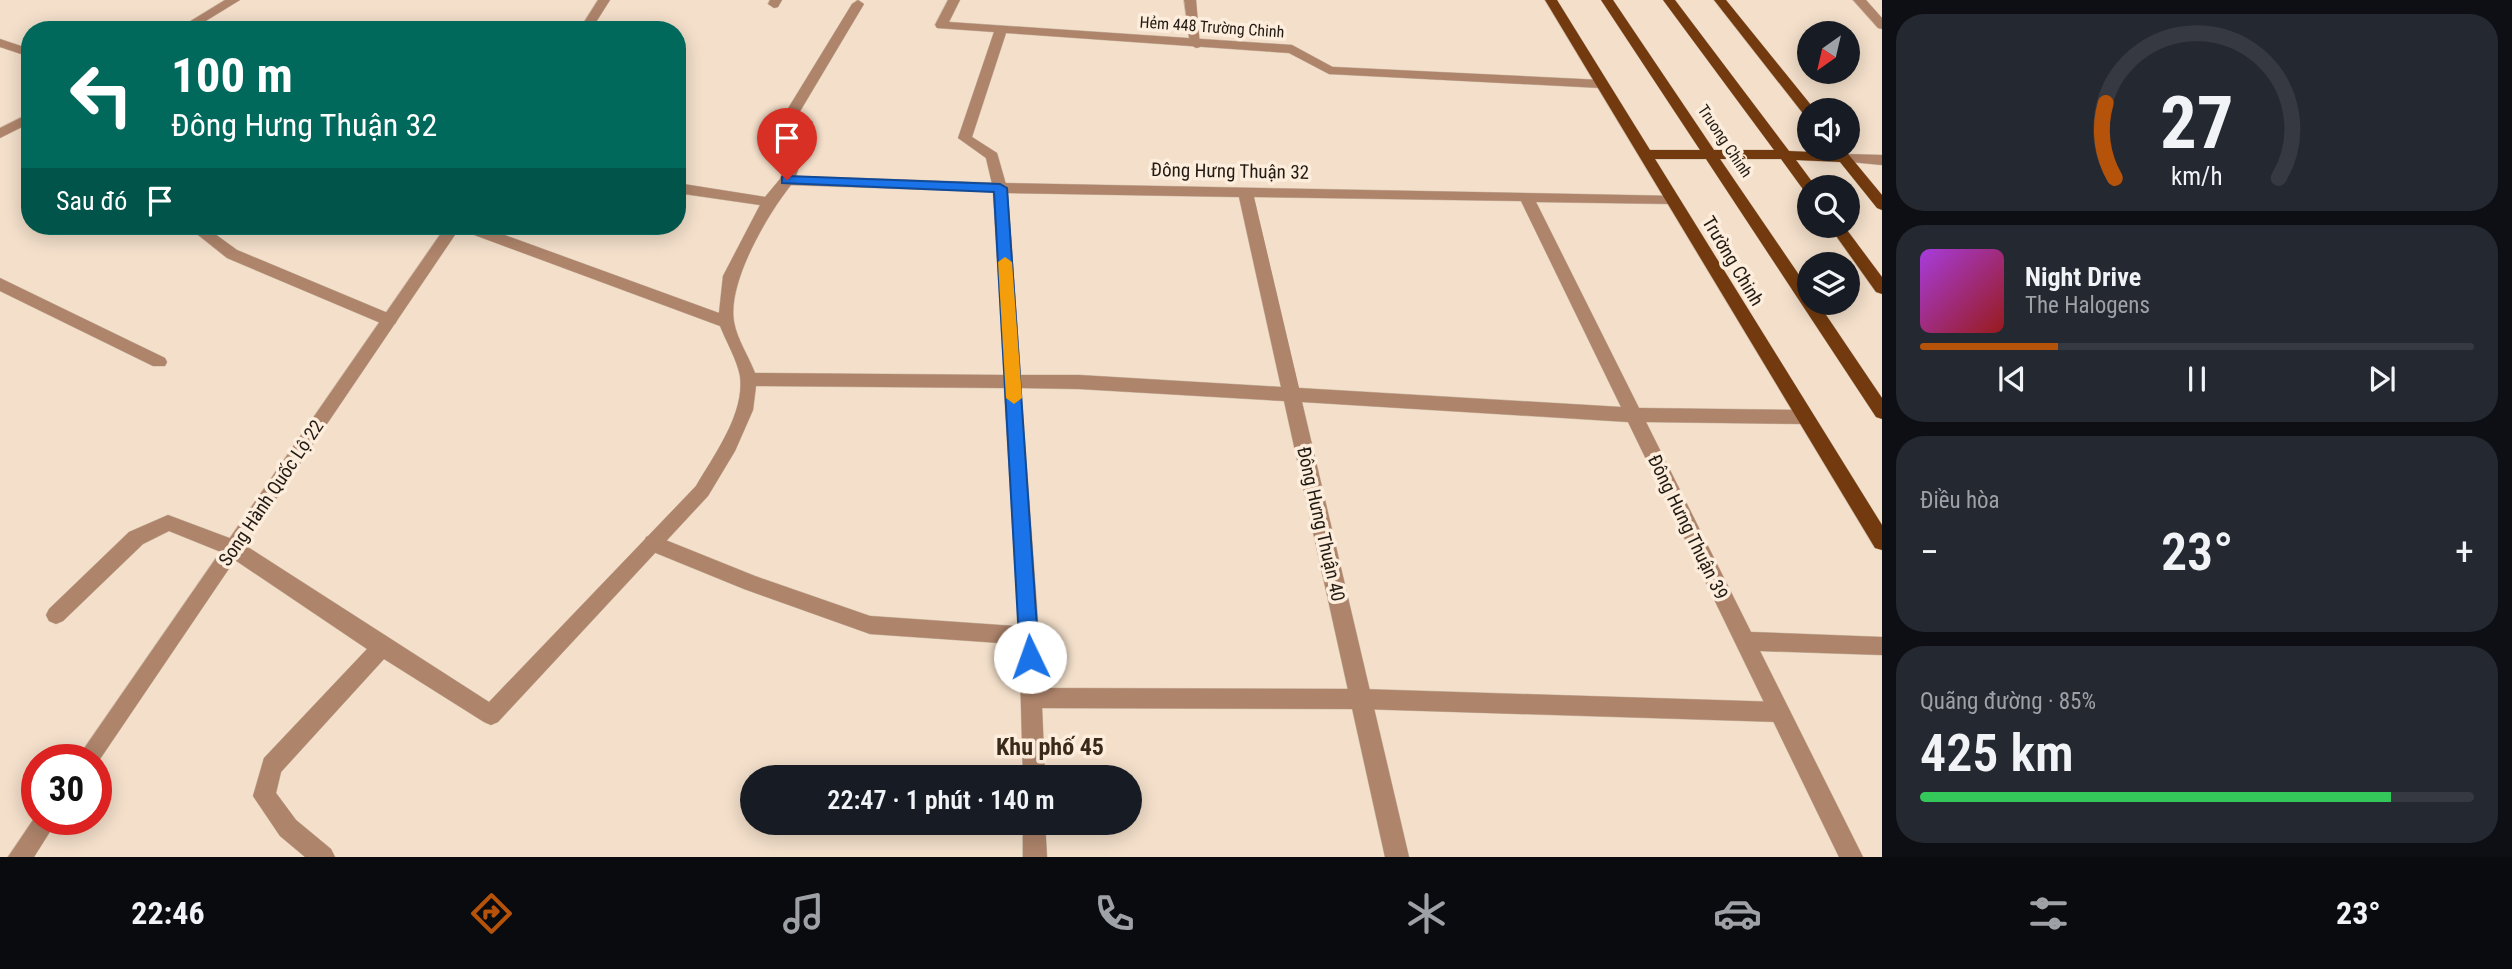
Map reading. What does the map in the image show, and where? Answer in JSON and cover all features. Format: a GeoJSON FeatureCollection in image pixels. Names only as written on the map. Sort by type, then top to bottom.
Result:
{"type":"FeatureCollection","features":[{"type":"Feature","properties":{"kind":"main road","name":"Trường Chinh"},"geometry":{"type":"LineString","coordinates":[[1551,0],[1882,542]]}},
{"type":"Feature","properties":{"kind":"main road","name":"Truong Chinh"},"geometry":{"type":"LineString","coordinates":[[1607,0],[1882,412]]}},
{"type":"Feature","properties":{"kind":"main road","name":"Truong Chinh"},"geometry":{"type":"LineString","coordinates":[[1669,0],[1799,175]]}},
{"type":"Feature","properties":{"kind":"main road"},"geometry":{"type":"LineString","coordinates":[[1720,0],[1798,98]]}},
{"type":"Feature","properties":{"kind":"main road"},"geometry":{"type":"LineString","coordinates":[[1644,154],[1797,155]]}},
{"type":"Feature","properties":{"kind":"main road"},"geometry":{"type":"LineString","coordinates":[[1847,161],[1882,205]]}},
{"type":"Feature","properties":{"kind":"main road"},"geometry":{"type":"LineString","coordinates":[[1845,238],[1882,288]]}},
{"type":"Feature","properties":{"kind":"street"},"geometry":{"type":"LineString","coordinates":[[198,21],[234,0]]}},
{"type":"Feature","properties":{"kind":"street"},"geometry":{"type":"LineString","coordinates":[[591,21],[604,0]]}},
{"type":"Feature","properties":{"kind":"street","name":"Hẻm 448 Trường Chinh"},"geometry":{"type":"LineString","coordinates":[[954,0],[941,25],[1292,49],[1334,71],[1601,84]]}},
{"type":"Feature","properties":{"kind":"street"},"geometry":{"type":"LineString","coordinates":[[1190,0],[1196,44]]}},
{"type":"Feature","properties":{"kind":"street"},"geometry":{"type":"LineString","coordinates":[[1858,0],[1882,25]]}},
{"type":"Feature","properties":{"kind":"street"},"geometry":{"type":"LineString","coordinates":[[56,615],[136,538],[152,528],[168,523],[233,548],[382,648],[491,715],[702,491],[726,451],[744,410],[748,379],[726,322],[730,276],[769,202],[787,180],[806,122],[791,115],[858,4]]}},
{"type":"Feature","properties":{"kind":"street"},"geometry":{"type":"LineString","coordinates":[[1001,29],[965,138],[992,156],[1000,188],[1029,636],[1034,765]]}},
{"type":"Feature","properties":{"kind":"street"},"geometry":{"type":"LineString","coordinates":[[0,43],[21,50]]}},
{"type":"Feature","properties":{"kind":"street"},"geometry":{"type":"LineString","coordinates":[[0,134],[21,122]]}},
{"type":"Feature","properties":{"kind":"street"},"geometry":{"type":"LineString","coordinates":[[1860,157],[1882,160]]}},
{"type":"Feature","properties":{"kind":"street","name":"Đông Hưng Thuận 32"},"geometry":{"type":"LineString","coordinates":[[787,180],[1000,188],[1672,200]]}},
{"type":"Feature","properties":{"kind":"street"},"geometry":{"type":"LineString","coordinates":[[686,189],[769,202]]}},
{"type":"Feature","properties":{"kind":"street","name":"Đông Hưng Thuận 40"},"geometry":{"type":"LineString","coordinates":[[1245,191],[1397,857]]}},
{"type":"Feature","properties":{"kind":"street","name":"Đông Hưng Thuận 39"},"geometry":{"type":"LineString","coordinates":[[1526,197],[1851,857]]}},
{"type":"Feature","properties":{"kind":"street"},"geometry":{"type":"LineString","coordinates":[[206,235],[232,254],[389,320]]}},
{"type":"Feature","properties":{"kind":"street","name":"Song Hành Quốc Lộ 22"},"geometry":{"type":"LineString","coordinates":[[99,744],[448,235]]}},
{"type":"Feature","properties":{"kind":"street"},"geometry":{"type":"LineString","coordinates":[[490,235],[726,322]]}},
{"type":"Feature","properties":{"kind":"street"},"geometry":{"type":"LineString","coordinates":[[0,284],[159,362]]}},
{"type":"Feature","properties":{"kind":"street"},"geometry":{"type":"LineString","coordinates":[[748,379],[1079,382],[1633,415],[1805,417]]}},
{"type":"Feature","properties":{"kind":"street"},"geometry":{"type":"LineString","coordinates":[[653,543],[751,583],[870,625],[1029,636]]}},
{"type":"Feature","properties":{"kind":"street"},"geometry":{"type":"LineString","coordinates":[[1744,641],[1882,646]]}},
{"type":"Feature","properties":{"kind":"street"},"geometry":{"type":"LineString","coordinates":[[323,857],[288,828],[264,796],[272,766],[382,648]]}},
{"type":"Feature","properties":{"kind":"street"},"geometry":{"type":"LineString","coordinates":[[1032,698],[1361,699],[1779,712]]}},
{"type":"Feature","properties":{"kind":"street"},"geometry":{"type":"LineString","coordinates":[[20,857],[36,835]]}},
{"type":"Feature","properties":{"kind":"street"},"geometry":{"type":"LineString","coordinates":[[1034,835],[1035,857]]}},
{"type":"Feature","properties":{"kind":"slow traffic"},"geometry":{"type":"LineString","coordinates":[[1005,262],[1014,398]]}},
{"type":"Feature","properties":{"kind":"district","name":"Khu phố 45"},"geometry":{"type":"Point","coordinates":[1050,747]}},
{"type":"Feature","properties":{"kind":"route"},"geometry":{"type":"LineString","coordinates":[[787,180],[1000,188],[1030,657]]}}]}
